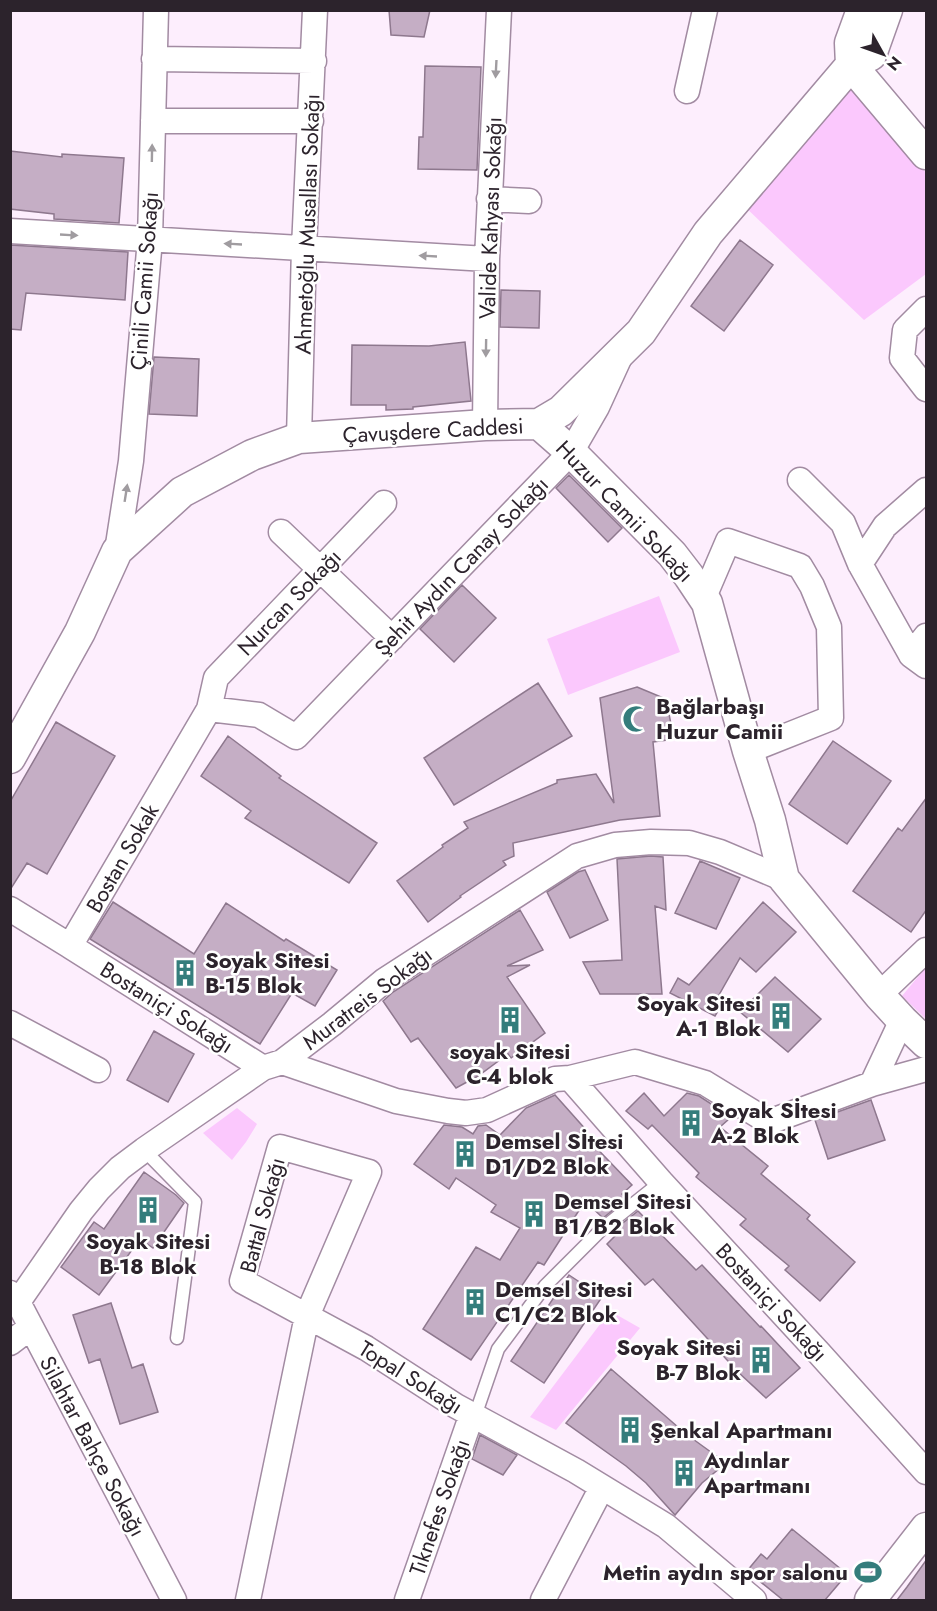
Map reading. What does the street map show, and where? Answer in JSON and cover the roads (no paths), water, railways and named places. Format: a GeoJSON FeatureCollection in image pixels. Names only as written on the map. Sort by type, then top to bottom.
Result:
{"type":"FeatureCollection","features":[{"type":"Feature","properties":{"kind":"street","name":"Çinili Camii Sokağı"},"geometry":{"type":"LineString","coordinates":[[117,551],[130,461],[150,239],[156,10]]}},
{"type":"Feature","properties":{"kind":"street","name":"Ahmetoğlu Musallası Sokağı"},"geometry":{"type":"LineString","coordinates":[[299,438],[304,249],[315,10]]}},
{"type":"Feature","properties":{"kind":"street","name":"Valide Kahyası Sokağı"},"geometry":{"type":"LineString","coordinates":[[485,425],[486,259],[499,10]]}},
{"type":"Feature","properties":{"kind":"street"},"geometry":{"type":"LineString","coordinates":[[687,90],[705,10]]}},
{"type":"Feature","properties":{"kind":"street"},"geometry":{"type":"LineString","coordinates":[[862,10],[850,43],[851,65],[927,154]]}},
{"type":"Feature","properties":{"kind":"street","name":"Çavuşdere Caddesi"},"geometry":{"type":"LineString","coordinates":[[10,758],[80,632],[117,551],[182,492],[252,454],[299,438],[485,425],[539,424],[561,411],[641,332],[708,233],[851,65],[871,55],[887,10]]}},
{"type":"Feature","properties":{"kind":"street"},"geometry":{"type":"LineString","coordinates":[[154,58],[314,62]]}},
{"type":"Feature","properties":{"kind":"street"},"geometry":{"type":"LineString","coordinates":[[153,121],[310,121]]}},
{"type":"Feature","properties":{"kind":"street"},"geometry":{"type":"LineString","coordinates":[[489,199],[529,201]]}},
{"type":"Feature","properties":{"kind":"street"},"geometry":{"type":"LineString","coordinates":[[10,231],[486,259]]}},
{"type":"Feature","properties":{"kind":"street"},"geometry":{"type":"LineString","coordinates":[[927,309],[905,330],[902,358],[927,389]]}},
{"type":"Feature","properties":{"kind":"street","name":"Şehit Aydın Canay Sokağı"},"geometry":{"type":"LineString","coordinates":[[209,709],[259,716],[296,737],[571,452],[597,407],[623,350]]}},
{"type":"Feature","properties":{"kind":"street","name":"Huzur Camii Sokağı"},"geometry":{"type":"LineString","coordinates":[[539,424],[571,452],[672,554],[704,597],[770,820],[784,879]]}},
{"type":"Feature","properties":{"kind":"street"},"geometry":{"type":"LineString","coordinates":[[800,480],[843,523],[860,564],[919,661]]}},
{"type":"Feature","properties":{"kind":"street"},"geometry":{"type":"LineString","coordinates":[[860,564],[885,526],[927,490]]}},
{"type":"Feature","properties":{"kind":"street","name":"Nurcan Sokağı"},"geometry":{"type":"LineString","coordinates":[[209,709],[216,678],[384,503]]}},
{"type":"Feature","properties":{"kind":"street"},"geometry":{"type":"LineString","coordinates":[[281,532],[392,638]]}},
{"type":"Feature","properties":{"kind":"street"},"geometry":{"type":"LineString","coordinates":[[704,597],[728,540],[801,566],[829,627],[831,718],[748,751]]}},
{"type":"Feature","properties":{"kind":"street"},"geometry":{"type":"LineString","coordinates":[[919,661],[927,636]]}},
{"type":"Feature","properties":{"kind":"street","name":"Bostan Sokak"},"geometry":{"type":"LineString","coordinates":[[70,946],[209,709]]}},
{"type":"Feature","properties":{"kind":"street","name":"Muratreis Sokağı"},"geometry":{"type":"LineString","coordinates":[[14,1298],[99,1189],[120,1168],[332,1024],[384,980],[577,856],[615,845],[651,842],[689,843],[720,852],[784,879]]}},
{"type":"Feature","properties":{"kind":"street"},"geometry":{"type":"LineString","coordinates":[[784,879],[879,995],[927,1044]]}},
{"type":"Feature","properties":{"kind":"street"},"geometry":{"type":"LineString","coordinates":[[10,909],[70,946]]}},
{"type":"Feature","properties":{"kind":"street","name":"Bostaniçi Sokağı"},"geometry":{"type":"LineString","coordinates":[[70,946],[272,1065],[396,1101],[448,1111],[466,1113],[487,1110],[555,1079],[570,1078],[635,1062],[705,1083],[769,1122],[872,1084],[927,1069]]}},
{"type":"Feature","properties":{"kind":"street"},"geometry":{"type":"LineString","coordinates":[[879,995],[927,950]]}},
{"type":"Feature","properties":{"kind":"street"},"geometry":{"type":"LineString","coordinates":[[872,1084],[902,1020]]}},
{"type":"Feature","properties":{"kind":"street"},"geometry":{"type":"LineString","coordinates":[[10,1023],[98,1070]]}},
{"type":"Feature","properties":{"kind":"street","name":"Bostaniçi Sokağı"},"geometry":{"type":"LineString","coordinates":[[570,1078],[661,1182],[927,1472]]}},
{"type":"Feature","properties":{"kind":"street","name":"Battal Sokağı"},"geometry":{"type":"LineString","coordinates":[[280,1147],[369,1172],[307,1316],[242,1281],[280,1147]]}},
{"type":"Feature","properties":{"kind":"street","name":"Silahtar Bahçe Sokağı"},"geometry":{"type":"LineString","coordinates":[[14,1298],[174,1600]]}},
{"type":"Feature","properties":{"kind":"street"},"geometry":{"type":"LineString","coordinates":[[248,1600],[307,1316]]}},
{"type":"Feature","properties":{"kind":"street","name":"Topal Sokağı"},"geometry":{"type":"LineString","coordinates":[[307,1316],[366,1348],[473,1415],[576,1471],[666,1526],[754,1600]]}},
{"type":"Feature","properties":{"kind":"street"},"geometry":{"type":"LineString","coordinates":[[10,1343],[31,1327]]}},
{"type":"Feature","properties":{"kind":"street","name":"Tıknefes Sokağı"},"geometry":{"type":"LineString","coordinates":[[407,1600],[473,1415]]}},
{"type":"Feature","properties":{"kind":"street"},"geometry":{"type":"LineString","coordinates":[[543,1600],[602,1487]]}},
{"type":"Feature","properties":{"kind":"street"},"geometry":{"type":"LineString","coordinates":[[870,1600],[927,1528]]}},
{"type":"Feature","properties":{"kind":"lane"},"geometry":{"type":"LineString","coordinates":[[144,1150],[195,1202],[177,1338]]}},
{"type":"Feature","properties":{"kind":"lane","name":"Tıknefes Sokağı"},"geometry":{"type":"LineString","coordinates":[[473,1415],[498,1350],[545,1286],[602,1228],[661,1182]]}},
{"type":"Feature","properties":{"kind":"place","name":"Bağlarbaşı Huzur Camii"},"geometry":{"type":"Point","coordinates":[636,719]}},
{"type":"Feature","properties":{"kind":"place","name":"Soyak Sitesi B-15 Blok"},"geometry":{"type":"Point","coordinates":[185,973]}},
{"type":"Feature","properties":{"kind":"place","name":"Soyak Sitesi A-1 Blok"},"geometry":{"type":"Point","coordinates":[781,1016]}},
{"type":"Feature","properties":{"kind":"place","name":"soyak Sitesi C-4 blok"},"geometry":{"type":"Point","coordinates":[510,1020]}},
{"type":"Feature","properties":{"kind":"place","name":"Soyak Sİtesi A-2 Blok"},"geometry":{"type":"Point","coordinates":[691,1123]}},
{"type":"Feature","properties":{"kind":"place","name":"Demsel Sİtesi D1/D2 Blok"},"geometry":{"type":"Point","coordinates":[465,1154]}},
{"type":"Feature","properties":{"kind":"place","name":"Soyak Sitesi B-18 Blok"},"geometry":{"type":"Point","coordinates":[148,1210]}},
{"type":"Feature","properties":{"kind":"place","name":"Demsel Sitesi B1/B2 Blok"},"geometry":{"type":"Point","coordinates":[534,1214]}},
{"type":"Feature","properties":{"kind":"place","name":"Demsel Sitesi C1/C2 Blok"},"geometry":{"type":"Point","coordinates":[475,1302]}},
{"type":"Feature","properties":{"kind":"place","name":"Soyak Sitesi B-7 Blok"},"geometry":{"type":"Point","coordinates":[761,1360]}},
{"type":"Feature","properties":{"kind":"place","name":"Şenkal Apartmanı"},"geometry":{"type":"Point","coordinates":[630,1430]}},
{"type":"Feature","properties":{"kind":"place","name":"Aydınlar Apartmanı"},"geometry":{"type":"Point","coordinates":[684,1473]}},
{"type":"Feature","properties":{"kind":"place","name":"Metin aydın spor salonu"},"geometry":{"type":"Point","coordinates":[868,1572]}}]}
